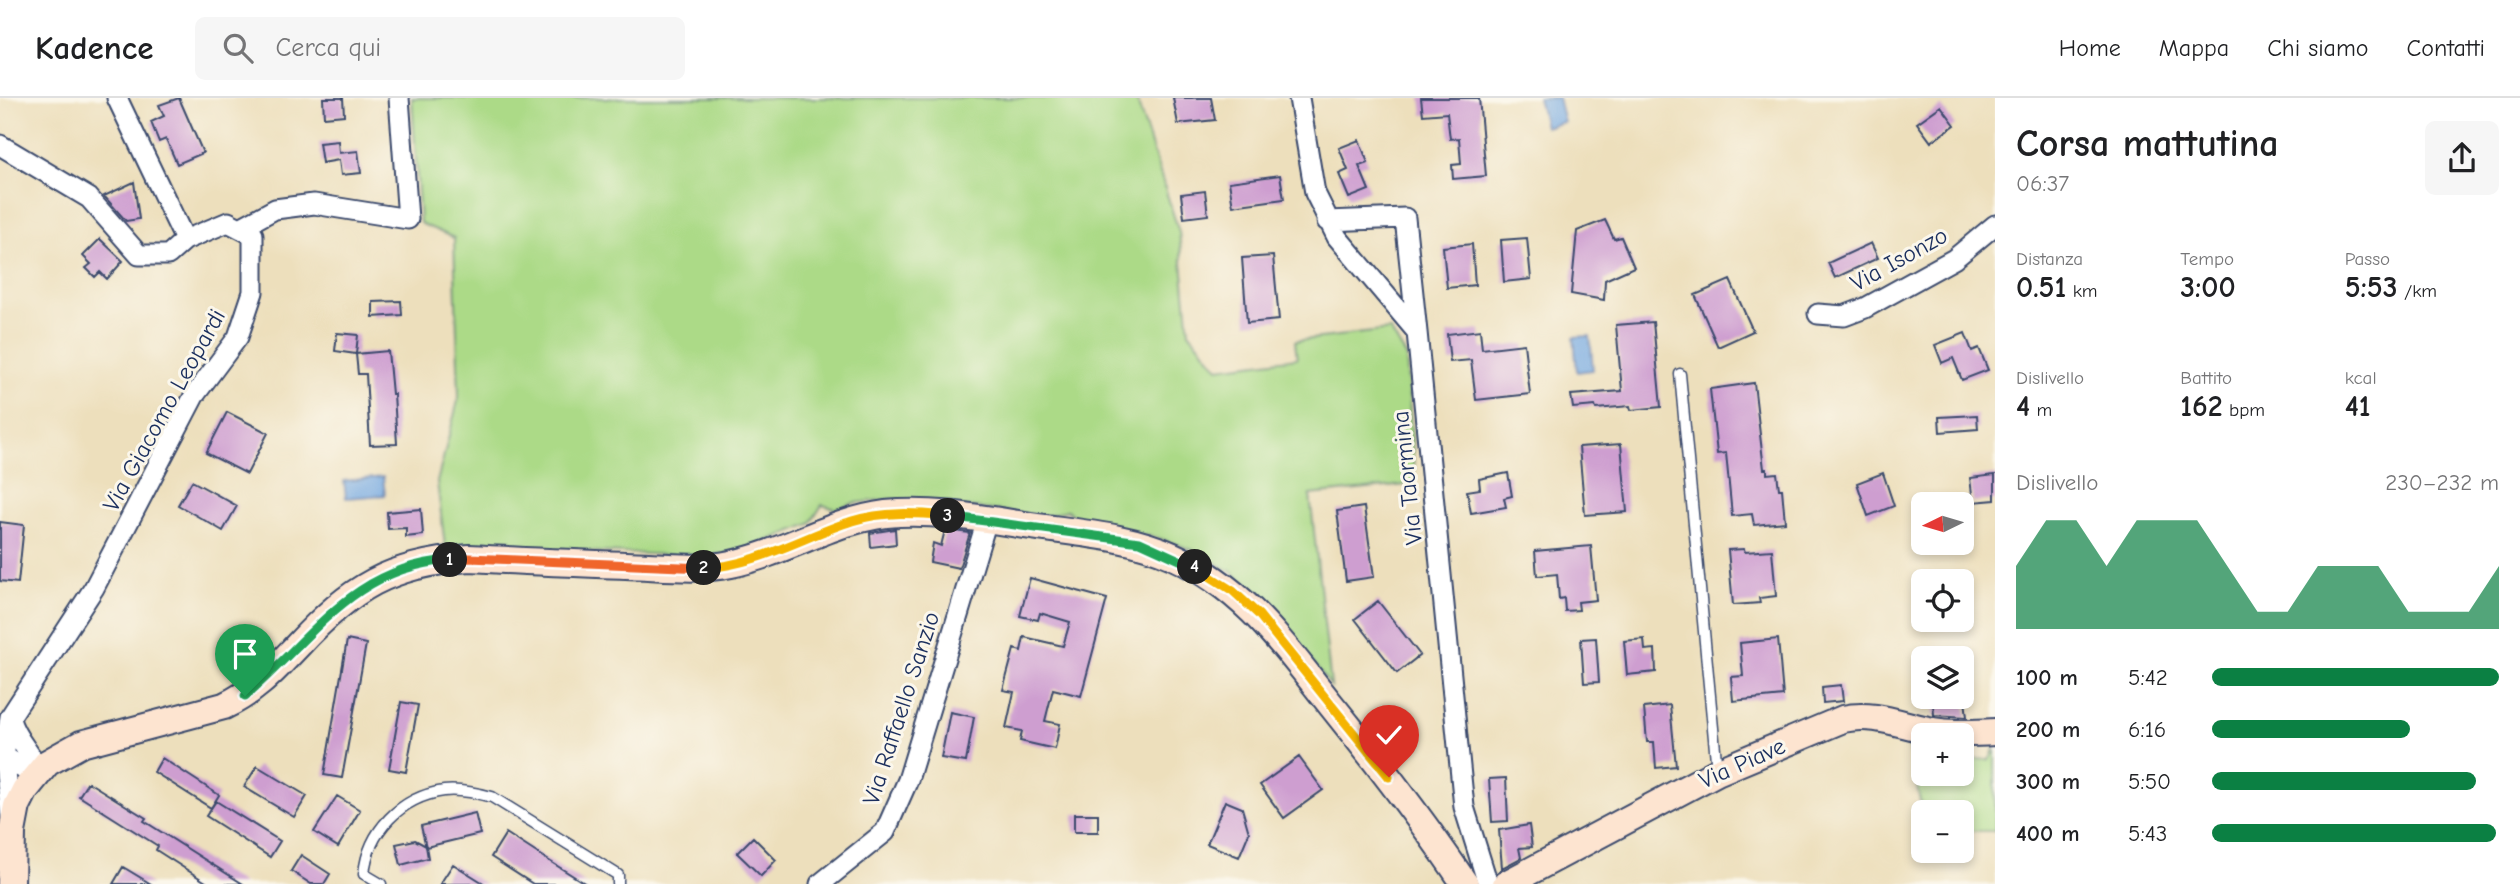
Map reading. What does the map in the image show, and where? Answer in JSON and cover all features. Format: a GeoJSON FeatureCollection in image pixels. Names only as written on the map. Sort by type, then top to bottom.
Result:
{"type":"FeatureCollection","features":[{"type":"Feature","properties":{"kind":"main road"},"geometry":{"type":"LineString","coordinates":[[10,884],[12,832],[17,806],[25,790],[33,761],[60,754],[81,744],[224,706],[245,696],[268,677],[323,618],[348,597],[404,568],[429,562],[469,558],[708,568],[759,556],[855,520],[888,514],[916,513],[987,520],[1140,542],[1184,561],[1233,591],[1259,615],[1389,777],[1465,884]]}},
{"type":"Feature","properties":{"kind":"main road","name":"Via Piave"},"geometry":{"type":"LineString","coordinates":[[1507,884],[1717,772],[1843,719],[1871,716],[1938,732],[1995,732]]}},
{"type":"Feature","properties":{"kind":"street"},"geometry":{"type":"LineString","coordinates":[[117,98],[185,240]]}},
{"type":"Feature","properties":{"kind":"street"},"geometry":{"type":"LineString","coordinates":[[0,145],[89,198],[139,255],[168,255],[185,240],[228,222],[240,228],[275,209],[314,204],[408,219],[399,98]]}},
{"type":"Feature","properties":{"kind":"street"},"geometry":{"type":"LineString","coordinates":[[1299,98],[1315,193],[1327,221],[1337,237],[1417,332]]}},
{"type":"Feature","properties":{"kind":"street","name":"Via Taormina"},"geometry":{"type":"LineString","coordinates":[[1327,221],[1405,218],[1464,807],[1489,884]]}},
{"type":"Feature","properties":{"kind":"street","name":"Via Isonzo"},"geometry":{"type":"LineString","coordinates":[[1818,314],[1844,316],[1865,307],[1954,259],[1995,225]]}},
{"type":"Feature","properties":{"kind":"street","name":"Via Giacomo Leopardi"},"geometry":{"type":"LineString","coordinates":[[12,832],[1,758],[10,717],[94,588],[194,396],[237,337],[253,292],[253,235],[240,228]]}},
{"type":"Feature","properties":{"kind":"street","name":"Via Raffaello Sanzio"},"geometry":{"type":"LineString","coordinates":[[820,884],[885,832],[908,780],[987,520]]}},
{"type":"Feature","properties":{"kind":"street"},"geometry":{"type":"LineString","coordinates":[[1,758],[28,772],[33,761],[13,731],[10,717]]}},
{"type":"Feature","properties":{"kind":"lane"},"geometry":{"type":"LineString","coordinates":[[1680,374],[1717,772]]}},
{"type":"Feature","properties":{"kind":"lane"},"geometry":{"type":"LineString","coordinates":[[381,884],[364,874],[366,857],[374,838],[390,816],[405,805],[446,791],[470,792],[492,797],[618,875],[618,884]]}},
{"type":"Feature","properties":{"kind":"green space"},"geometry":{"type":"Polygon","coordinates":[[[412,98],[1136,98],[1179,232],[1189,332],[1218,368],[1297,358],[1295,341],[1390,330],[1406,356],[1415,484],[1310,495],[1331,686],[1261,597],[1232,572],[1193,550],[1158,538],[1079,521],[1067,510],[1048,516],[891,499],[854,503],[837,509],[822,505],[810,524],[737,553],[701,556],[445,546],[437,482],[459,397],[454,238],[420,223],[412,98]]]}},
{"type":"Feature","properties":{"kind":"green space"},"geometry":{"type":"Polygon","coordinates":[[[1995,748],[1995,831],[1974,831],[1974,800],[1920,800],[1917,786],[1974,786],[1974,759],[1989,760],[1995,748]]]}},
{"type":"Feature","properties":{"kind":"water"},"geometry":{"type":"Polygon","coordinates":[[[1538,98],[1558,98],[1564,122],[1545,127],[1538,98]]]}},
{"type":"Feature","properties":{"kind":"water"},"geometry":{"type":"Polygon","coordinates":[[[1590,336],[1593,370],[1577,372],[1574,337],[1590,336]]]}},
{"type":"Feature","properties":{"kind":"water"},"geometry":{"type":"Polygon","coordinates":[[[383,477],[385,495],[346,498],[344,481],[383,477]]]}},
{"type":"Feature","properties":{"kind":"building"},"geometry":{"type":"Polygon","coordinates":[[[179,98],[203,153],[177,164],[166,139],[159,142],[151,122],[164,116],[159,105],[179,98]]]}},
{"type":"Feature","properties":{"kind":"building"},"geometry":{"type":"Polygon","coordinates":[[[323,98],[343,98],[344,115],[324,117],[323,98]]]}},
{"type":"Feature","properties":{"kind":"building"},"geometry":{"type":"Polygon","coordinates":[[[1173,98],[1211,98],[1215,120],[1178,124],[1173,98]]]}},
{"type":"Feature","properties":{"kind":"building"},"geometry":{"type":"Polygon","coordinates":[[[1421,98],[1479,98],[1486,176],[1453,179],[1452,165],[1461,164],[1459,138],[1450,139],[1447,113],[1423,115],[1421,98]]]}},
{"type":"Feature","properties":{"kind":"building"},"geometry":{"type":"Polygon","coordinates":[[[1941,106],[1955,125],[1931,142],[1917,123],[1941,106]]]}},
{"type":"Feature","properties":{"kind":"building"},"geometry":{"type":"Polygon","coordinates":[[[1359,140],[1368,163],[1359,166],[1369,190],[1349,198],[1339,174],[1348,170],[1339,148],[1359,140]]]}},
{"type":"Feature","properties":{"kind":"building"},"geometry":{"type":"Polygon","coordinates":[[[338,141],[339,153],[358,151],[361,173],[341,175],[339,160],[322,163],[319,143],[338,141]]]}},
{"type":"Feature","properties":{"kind":"building"},"geometry":{"type":"Polygon","coordinates":[[[1280,175],[1284,199],[1233,206],[1229,182],[1280,175]]]}},
{"type":"Feature","properties":{"kind":"building"},"geometry":{"type":"Polygon","coordinates":[[[134,182],[139,219],[126,221],[104,196],[134,182]]]}},
{"type":"Feature","properties":{"kind":"building"},"geometry":{"type":"Polygon","coordinates":[[[1205,191],[1208,215],[1184,218],[1181,194],[1205,191]]]}},
{"type":"Feature","properties":{"kind":"building"},"geometry":{"type":"Polygon","coordinates":[[[1605,220],[1614,239],[1621,237],[1634,267],[1605,280],[1604,300],[1571,294],[1577,231],[1605,220]]]}},
{"type":"Feature","properties":{"kind":"building"},"geometry":{"type":"Polygon","coordinates":[[[1527,238],[1531,279],[1504,282],[1501,240],[1527,238]]]}},
{"type":"Feature","properties":{"kind":"building"},"geometry":{"type":"Polygon","coordinates":[[[100,239],[123,261],[107,279],[100,272],[95,277],[86,268],[91,264],[83,256],[100,239]]]}},
{"type":"Feature","properties":{"kind":"building"},"geometry":{"type":"Polygon","coordinates":[[[1871,243],[1878,258],[1835,278],[1828,263],[1871,243]]]}},
{"type":"Feature","properties":{"kind":"building"},"geometry":{"type":"Polygon","coordinates":[[[1472,244],[1475,285],[1447,288],[1443,247],[1472,244]]]}},
{"type":"Feature","properties":{"kind":"building"},"geometry":{"type":"Polygon","coordinates":[[[1273,256],[1279,320],[1247,323],[1242,258],[1273,256]]]}},
{"type":"Feature","properties":{"kind":"building"},"geometry":{"type":"Polygon","coordinates":[[[1730,280],[1753,331],[1718,347],[1695,295],[1730,280]]]}},
{"type":"Feature","properties":{"kind":"building"},"geometry":{"type":"Polygon","coordinates":[[[401,301],[402,315],[373,317],[373,302],[401,301]]]}},
{"type":"Feature","properties":{"kind":"building"},"geometry":{"type":"Polygon","coordinates":[[[1653,322],[1661,407],[1631,410],[1630,406],[1573,408],[1571,395],[1622,391],[1616,325],[1653,322]]]}},
{"type":"Feature","properties":{"kind":"building"},"geometry":{"type":"Polygon","coordinates":[[[1480,330],[1482,349],[1524,344],[1530,394],[1476,400],[1471,360],[1450,362],[1447,334],[1480,330]]]}},
{"type":"Feature","properties":{"kind":"building"},"geometry":{"type":"Polygon","coordinates":[[[337,333],[358,335],[356,354],[335,351],[337,333]]]}},
{"type":"Feature","properties":{"kind":"building"},"geometry":{"type":"Polygon","coordinates":[[[1965,333],[1972,351],[1979,348],[1988,370],[1962,380],[1953,358],[1942,363],[1935,345],[1965,333]]]}},
{"type":"Feature","properties":{"kind":"building"},"geometry":{"type":"Polygon","coordinates":[[[388,351],[397,444],[370,445],[366,374],[358,374],[356,354],[388,351]]]}},
{"type":"Feature","properties":{"kind":"building"},"geometry":{"type":"Polygon","coordinates":[[[1754,383],[1764,469],[1767,469],[1767,474],[1777,473],[1779,489],[1782,489],[1785,522],[1754,525],[1752,514],[1732,516],[1726,453],[1717,454],[1710,389],[1754,383]]]}},
{"type":"Feature","properties":{"kind":"building"},"geometry":{"type":"Polygon","coordinates":[[[227,412],[268,433],[247,474],[206,453],[227,412]]]}},
{"type":"Feature","properties":{"kind":"building"},"geometry":{"type":"Polygon","coordinates":[[[1977,415],[1978,429],[1940,432],[1939,417],[1977,415]]]}},
{"type":"Feature","properties":{"kind":"building"},"geometry":{"type":"Polygon","coordinates":[[[1621,444],[1627,512],[1585,515],[1579,447],[1621,444]]]}},
{"type":"Feature","properties":{"kind":"building"},"geometry":{"type":"Polygon","coordinates":[[[1508,473],[1512,496],[1504,498],[1506,507],[1471,513],[1467,491],[1480,489],[1479,479],[1508,473]]]}},
{"type":"Feature","properties":{"kind":"building"},"geometry":{"type":"Polygon","coordinates":[[[1883,473],[1894,506],[1868,516],[1857,483],[1883,473]]]}},
{"type":"Feature","properties":{"kind":"building"},"geometry":{"type":"Polygon","coordinates":[[[1995,475],[1995,500],[1974,502],[1970,478],[1995,475]]]}},
{"type":"Feature","properties":{"kind":"building"},"geometry":{"type":"Polygon","coordinates":[[[192,481],[237,506],[223,531],[178,505],[192,481]]]}},
{"type":"Feature","properties":{"kind":"building"},"geometry":{"type":"Polygon","coordinates":[[[1364,507],[1374,577],[1346,581],[1337,511],[1364,507]]]}},
{"type":"Feature","properties":{"kind":"building"},"geometry":{"type":"Polygon","coordinates":[[[421,509],[423,535],[406,537],[406,528],[388,529],[387,512],[421,509]]]}},
{"type":"Feature","properties":{"kind":"building"},"geometry":{"type":"Polygon","coordinates":[[[0,522],[24,525],[18,583],[0,581],[0,522]]]}},
{"type":"Feature","properties":{"kind":"building"},"geometry":{"type":"Polygon","coordinates":[[[895,529],[896,544],[871,547],[870,533],[895,529]]]}},
{"type":"Feature","properties":{"kind":"building"},"geometry":{"type":"Polygon","coordinates":[[[945,530],[970,533],[959,568],[930,562],[933,543],[941,546],[945,530]]]}},
{"type":"Feature","properties":{"kind":"building"},"geometry":{"type":"Polygon","coordinates":[[[1591,546],[1596,600],[1578,602],[1579,610],[1565,611],[1564,598],[1559,599],[1557,574],[1537,576],[1535,551],[1591,546]]]}},
{"type":"Feature","properties":{"kind":"building"},"geometry":{"type":"Polygon","coordinates":[[[1744,549],[1745,552],[1772,550],[1776,596],[1759,598],[1760,603],[1733,605],[1728,550],[1744,549]]]}},
{"type":"Feature","properties":{"kind":"building"},"geometry":{"type":"Polygon","coordinates":[[[1030,578],[1107,599],[1081,696],[1053,689],[1045,721],[1060,724],[1055,749],[1020,741],[1022,731],[1006,728],[1014,692],[1003,690],[1014,649],[1021,651],[1024,637],[1063,646],[1070,622],[1040,613],[1038,620],[1020,616],[1030,578]]]}},
{"type":"Feature","properties":{"kind":"building"},"geometry":{"type":"Polygon","coordinates":[[[1378,601],[1420,655],[1397,673],[1355,619],[1378,601]]]}},
{"type":"Feature","properties":{"kind":"building"},"geometry":{"type":"Polygon","coordinates":[[[1596,638],[1599,682],[1584,683],[1581,639],[1596,638]]]}},
{"type":"Feature","properties":{"kind":"building"},"geometry":{"type":"Polygon","coordinates":[[[1644,639],[1645,650],[1655,649],[1656,672],[1627,675],[1624,641],[1644,639]]]}},
{"type":"Feature","properties":{"kind":"building"},"geometry":{"type":"Polygon","coordinates":[[[1778,639],[1783,696],[1733,701],[1731,677],[1743,676],[1740,643],[1778,639]]]}},
{"type":"Feature","properties":{"kind":"building"},"geometry":{"type":"Polygon","coordinates":[[[347,640],[366,644],[342,778],[324,775],[347,640]]]}},
{"type":"Feature","properties":{"kind":"building"},"geometry":{"type":"Polygon","coordinates":[[[1841,685],[1843,701],[1823,703],[1822,687],[1841,685]]]}},
{"type":"Feature","properties":{"kind":"building"},"geometry":{"type":"Polygon","coordinates":[[[401,702],[418,705],[406,772],[389,769],[401,702]]]}},
{"type":"Feature","properties":{"kind":"building"},"geometry":{"type":"Polygon","coordinates":[[[1670,705],[1676,766],[1656,768],[1654,742],[1647,742],[1644,708],[1670,705]]]}},
{"type":"Feature","properties":{"kind":"building"},"geometry":{"type":"Polygon","coordinates":[[[1934,709],[1966,709],[1967,717],[1934,715],[1934,709]]]}},
{"type":"Feature","properties":{"kind":"building"},"geometry":{"type":"Polygon","coordinates":[[[950,712],[974,717],[966,762],[941,758],[950,712]]]}},
{"type":"Feature","properties":{"kind":"building"},"geometry":{"type":"Polygon","coordinates":[[[1299,757],[1323,790],[1284,818],[1260,785],[1299,757]]]}},
{"type":"Feature","properties":{"kind":"building"},"geometry":{"type":"Polygon","coordinates":[[[162,758],[219,795],[211,808],[154,772],[162,758]]]}},
{"type":"Feature","properties":{"kind":"building"},"geometry":{"type":"Polygon","coordinates":[[[257,766],[307,796],[294,817],[244,787],[257,766]]]}},
{"type":"Feature","properties":{"kind":"building"},"geometry":{"type":"Polygon","coordinates":[[[1506,778],[1508,821],[1492,822],[1489,779],[1506,778]]]}},
{"type":"Feature","properties":{"kind":"building"},"geometry":{"type":"Polygon","coordinates":[[[88,782],[243,884],[209,884],[156,850],[158,846],[79,796],[88,782]]]}},
{"type":"Feature","properties":{"kind":"building"},"geometry":{"type":"Polygon","coordinates":[[[337,796],[360,810],[338,847],[314,832],[337,796]]]}},
{"type":"Feature","properties":{"kind":"building"},"geometry":{"type":"Polygon","coordinates":[[[216,801],[280,841],[270,857],[206,816],[216,801]]]}},
{"type":"Feature","properties":{"kind":"building"},"geometry":{"type":"Polygon","coordinates":[[[1225,801],[1242,808],[1249,833],[1239,857],[1207,844],[1225,801]]]}},
{"type":"Feature","properties":{"kind":"building"},"geometry":{"type":"Polygon","coordinates":[[[475,813],[480,834],[426,847],[421,826],[475,813]]]}},
{"type":"Feature","properties":{"kind":"building"},"geometry":{"type":"Polygon","coordinates":[[[1074,814],[1098,814],[1098,832],[1074,832],[1074,814]]]}},
{"type":"Feature","properties":{"kind":"building"},"geometry":{"type":"Polygon","coordinates":[[[1529,825],[1532,847],[1519,848],[1521,858],[1502,868],[1499,830],[1529,825]]]}},
{"type":"Feature","properties":{"kind":"building"},"geometry":{"type":"Polygon","coordinates":[[[506,833],[586,884],[533,884],[491,857],[506,833]]]}},
{"type":"Feature","properties":{"kind":"building"},"geometry":{"type":"Polygon","coordinates":[[[753,837],[776,860],[761,876],[737,853],[753,837]]]}},
{"type":"Feature","properties":{"kind":"building"},"geometry":{"type":"Polygon","coordinates":[[[415,840],[426,846],[428,858],[401,865],[396,844],[415,840]]]}},
{"type":"Feature","properties":{"kind":"building"},"geometry":{"type":"Polygon","coordinates":[[[301,855],[330,874],[324,884],[311,884],[291,871],[301,855]]]}},
{"type":"Feature","properties":{"kind":"building"},"geometry":{"type":"Polygon","coordinates":[[[453,864],[485,884],[440,884],[453,864]]]}},
{"type":"Feature","properties":{"kind":"building"},"geometry":{"type":"Polygon","coordinates":[[[123,867],[151,884],[113,884],[123,867]]]}},
{"type":"Feature","properties":{"kind":"route"},"geometry":{"type":"LineString","coordinates":[[245,696],[268,677],[323,618],[348,597],[404,568],[429,562],[469,558],[708,568],[759,556],[855,520],[888,514],[916,513],[987,520],[1140,542],[1204,572],[1233,591],[1259,615],[1389,777]]}}]}
